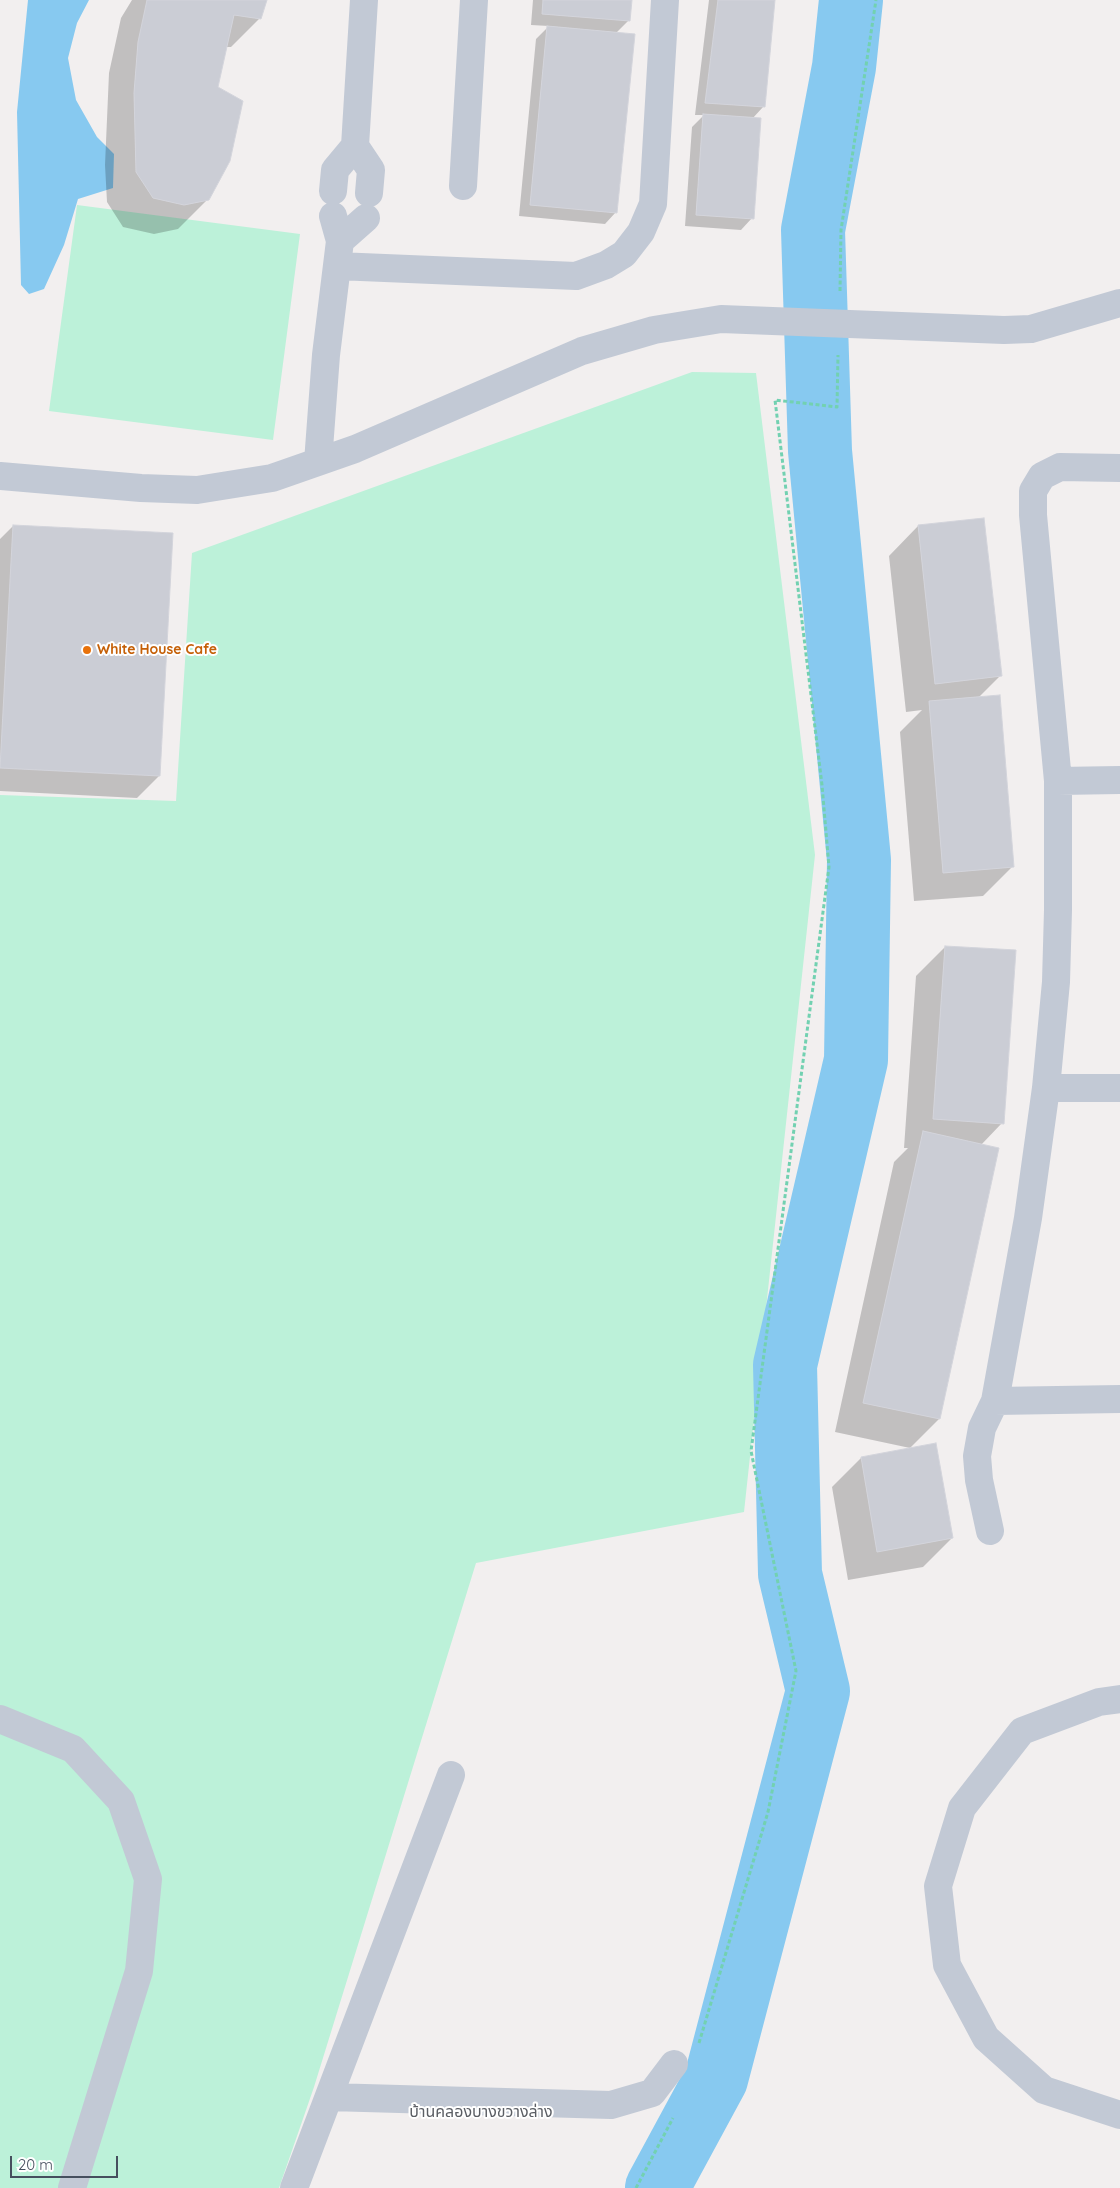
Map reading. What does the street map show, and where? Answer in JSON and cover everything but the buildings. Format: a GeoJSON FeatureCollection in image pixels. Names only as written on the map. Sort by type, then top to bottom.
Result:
{"type":"FeatureCollection","features":[{"type":"Feature","properties":{"kind":"street"},"geometry":{"type":"LineString","coordinates":[[318,462],[336,229],[335,170],[355,146],[364,0]]}},
{"type":"Feature","properties":{"kind":"street"},"geometry":{"type":"LineString","coordinates":[[463,186],[474,0]]}},
{"type":"Feature","properties":{"kind":"street"},"geometry":{"type":"LineString","coordinates":[[336,229],[576,276],[606,266],[624,254],[641,232],[653,204],[665,0]]}},
{"type":"Feature","properties":{"kind":"street"},"geometry":{"type":"LineString","coordinates":[[336,229],[368,205],[371,170],[355,146]]}},
{"type":"Feature","properties":{"kind":"street"},"geometry":{"type":"LineString","coordinates":[[0,476],[141,488],[197,490],[272,478],[355,449],[582,351],[654,330],[722,319],[921,328],[1031,329],[1120,303]]}},
{"type":"Feature","properties":{"kind":"street"},"geometry":{"type":"LineString","coordinates":[[990,1531],[979,1480],[977,1456],[982,1428],[995,1401],[1028,1218],[1046,1088],[1056,982],[1058,781],[1033,515],[1033,491],[1042,476],[1060,467],[1120,468]]}},
{"type":"Feature","properties":{"kind":"street"},"geometry":{"type":"LineString","coordinates":[[1058,781],[1120,780]]}},
{"type":"Feature","properties":{"kind":"street"},"geometry":{"type":"LineString","coordinates":[[1046,1088],[1120,1088]]}},
{"type":"Feature","properties":{"kind":"street"},"geometry":{"type":"LineString","coordinates":[[995,1401],[1120,1399]]}},
{"type":"Feature","properties":{"kind":"street"},"geometry":{"type":"LineString","coordinates":[[1120,1699],[1099,1702],[1022,1731],[962,1808],[938,1886],[947,1965],[986,2038],[1044,2090],[1120,2115]]}},
{"type":"Feature","properties":{"kind":"street"},"geometry":{"type":"LineString","coordinates":[[0,1719],[73,1748],[121,1801],[148,1879],[139,1971],[72,2188]]}},
{"type":"Feature","properties":{"kind":"street"},"geometry":{"type":"LineString","coordinates":[[294,2188],[451,1775]]}},
{"type":"Feature","properties":{"kind":"street"},"geometry":{"type":"LineString","coordinates":[[329,2097],[611,2105],[652,2093],[674,2064]]}},
{"type":"Feature","properties":{"kind":"path"},"geometry":{"type":"LineString","coordinates":[[840,299],[841,230],[876,0]]}},
{"type":"Feature","properties":{"kind":"path"},"geometry":{"type":"LineString","coordinates":[[698,2046],[768,1812],[796,1670],[751,1451],[829,868],[822,785],[775,400],[837,407],[838,348]]}},
{"type":"Feature","properties":{"kind":"path"},"geometry":{"type":"LineString","coordinates":[[636,2188],[676,2112]]}},
{"type":"Feature","properties":{"kind":"green space"},"geometry":{"type":"Polygon","coordinates":[[[77,205],[300,234],[273,440],[49,411],[77,205]]]}},
{"type":"Feature","properties":{"kind":"green space"},"geometry":{"type":"Polygon","coordinates":[[[692,372],[756,373],[815,855],[744,1512],[476,1563],[314,2087],[279,2188],[0,2188],[0,795],[176,801],[192,553],[692,372]]]}},
{"type":"Feature","properties":{"kind":"water"},"geometry":{"type":"Polygon","coordinates":[[[28,0],[89,0],[77,23],[68,58],[76,100],[97,137],[114,154],[113,188],[78,199],[64,245],[44,289],[29,294],[21,285],[17,112],[28,0]]]}},
{"type":"Feature","properties":{"kind":"waterway"},"geometry":{"type":"LineString","coordinates":[[657,2188],[716,2079],[818,1691],[790,1574],[785,1365],[856,1060],[859,860],[820,451],[813,230],[844,67],[851,0]]}},
{"type":"Feature","properties":{"kind":"place","name":"White House Cafe"},"geometry":{"type":"Point","coordinates":[87,650]}},
{"type":"Feature","properties":{"kind":"district","name":"บ้านคลองบางขวางล่าง"},"geometry":{"type":"Point","coordinates":[481,2112]}}]}
